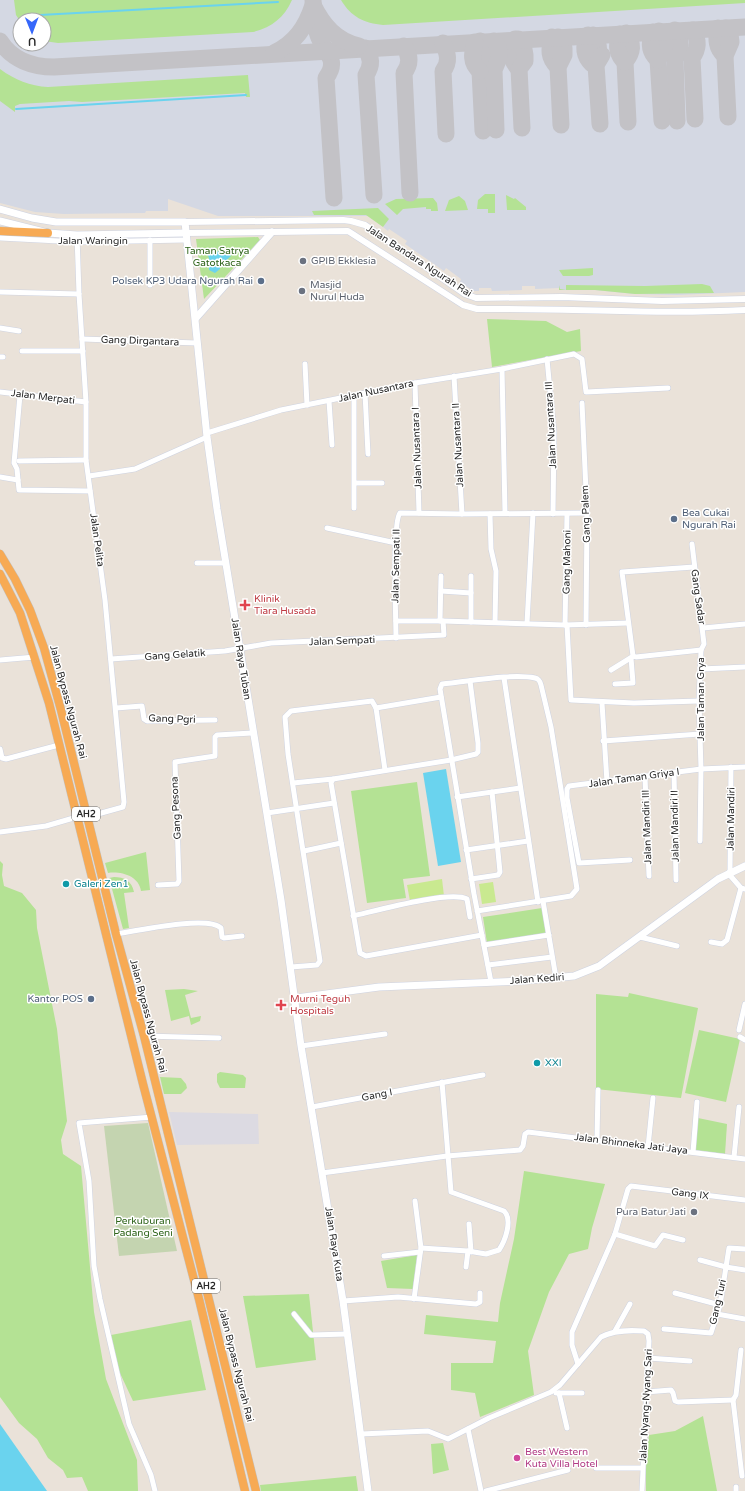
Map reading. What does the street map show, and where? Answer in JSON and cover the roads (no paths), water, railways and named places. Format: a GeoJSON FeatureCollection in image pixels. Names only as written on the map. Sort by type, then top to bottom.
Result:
{"type":"FeatureCollection","features":[{"type":"Feature","properties":{"kind":"highway"},"geometry":{"type":"LineString","coordinates":[[0,231],[25,236],[48,233]]}},
{"type":"Feature","properties":{"kind":"highway","name":"Jalan Bypass Ngurah Rai"},"geometry":{"type":"LineString","coordinates":[[0,554],[15,579],[30,610],[44,648],[116,934],[144,1036],[256,1491]]}},
{"type":"Feature","properties":{"kind":"highway","name":"Jalan Bypass Ngurah Rai"},"geometry":{"type":"LineString","coordinates":[[0,574],[20,613],[49,703],[143,1084],[200,1304],[244,1491]]}},
{"type":"Feature","properties":{"kind":"highway"},"geometry":{"type":"LineString","coordinates":[[143,1084],[155,1081]]}},
{"type":"Feature","properties":{"kind":"main road","name":"Jalan Bandara Ngurah Rai"},"geometry":{"type":"LineString","coordinates":[[0,208],[43,221],[56,222],[185,222]]}},
{"type":"Feature","properties":{"kind":"main road","name":"Jalan Bandara Ngurah Rai"},"geometry":{"type":"LineString","coordinates":[[0,221],[48,233],[78,238],[185,237]]}},
{"type":"Feature","properties":{"kind":"main road","name":"Jalan Raya Tuban"},"geometry":{"type":"LineString","coordinates":[[185,222],[185,237],[196,318],[197,343],[207,435],[252,733],[267,813],[296,998]]}},
{"type":"Feature","properties":{"kind":"main road"},"geometry":{"type":"LineString","coordinates":[[196,318],[272,232]]}},
{"type":"Feature","properties":{"kind":"main road","name":"Jalan Kediri"},"geometry":{"type":"LineString","coordinates":[[296,998],[379,987],[556,978],[588,972],[600,966],[679,906],[729,872],[745,866]]}},
{"type":"Feature","properties":{"kind":"main road","name":"Jalan Raya Kuta"},"geometry":{"type":"LineString","coordinates":[[296,998],[301,1046],[343,1301],[368,1491]]}},
{"type":"Feature","properties":{"kind":"street","name":"Jalan Bandara Ngurah Rai"},"geometry":{"type":"LineString","coordinates":[[185,222],[351,220],[365,225],[470,296],[486,298],[592,298],[662,301],[745,299]]}},
{"type":"Feature","properties":{"kind":"street","name":"Jalan Bandara Ngurah Rai"},"geometry":{"type":"LineString","coordinates":[[185,237],[272,232],[348,231],[464,305],[477,309],[592,309],[662,312],[745,310]]}},
{"type":"Feature","properties":{"kind":"street","name":"Jalan Waringin"},"geometry":{"type":"LineString","coordinates":[[0,238],[25,236],[150,240],[185,237]]}},
{"type":"Feature","properties":{"kind":"street","name":"Jalan Pelita"},"geometry":{"type":"LineString","coordinates":[[78,238],[79,294],[86,402],[86,460],[105,600],[124,805],[87,817]]}},
{"type":"Feature","properties":{"kind":"street"},"geometry":{"type":"LineString","coordinates":[[150,240],[150,285]]}},
{"type":"Feature","properties":{"kind":"street"},"geometry":{"type":"LineString","coordinates":[[387,255],[394,245]]}},
{"type":"Feature","properties":{"kind":"street"},"geometry":{"type":"LineString","coordinates":[[0,292],[79,294]]}},
{"type":"Feature","properties":{"kind":"street"},"geometry":{"type":"LineString","coordinates":[[528,297],[529,308]]}},
{"type":"Feature","properties":{"kind":"street"},"geometry":{"type":"LineString","coordinates":[[592,298],[592,309]]}},
{"type":"Feature","properties":{"kind":"street"},"geometry":{"type":"LineString","coordinates":[[0,328],[19,331]]}},
{"type":"Feature","properties":{"kind":"street","name":"Gang Dirgantara"},"geometry":{"type":"LineString","coordinates":[[82,339],[197,343]]}},
{"type":"Feature","properties":{"kind":"street"},"geometry":{"type":"LineString","coordinates":[[22,351],[83,351]]}},
{"type":"Feature","properties":{"kind":"street","name":"Jalan Nusantara"},"geometry":{"type":"LineString","coordinates":[[88,476],[135,469],[207,435],[255,417],[354,395],[454,376],[502,369],[574,354],[581,358],[586,392],[668,388]]}},
{"type":"Feature","properties":{"kind":"street","name":"Jalan Nusantara III"},"geometry":{"type":"LineString","coordinates":[[547,359],[554,432],[553,514]]}},
{"type":"Feature","properties":{"kind":"street"},"geometry":{"type":"LineString","coordinates":[[305,364],[306,405]]}},
{"type":"Feature","properties":{"kind":"street"},"geometry":{"type":"LineString","coordinates":[[502,369],[505,513]]}},
{"type":"Feature","properties":{"kind":"street","name":"Jalan Nusantara II"},"geometry":{"type":"LineString","coordinates":[[454,376],[462,514]]}},
{"type":"Feature","properties":{"kind":"street","name":"Jalan Nusantara I"},"geometry":{"type":"LineString","coordinates":[[415,383],[419,512]]}},
{"type":"Feature","properties":{"kind":"street","name":"Jalan Merpati"},"geometry":{"type":"LineString","coordinates":[[0,392],[86,402]]}},
{"type":"Feature","properties":{"kind":"street"},"geometry":{"type":"LineString","coordinates":[[365,393],[368,454]]}},
{"type":"Feature","properties":{"kind":"street"},"geometry":{"type":"LineString","coordinates":[[20,395],[14,447],[14,463],[17,469],[19,490],[90,491]]}},
{"type":"Feature","properties":{"kind":"street"},"geometry":{"type":"LineString","coordinates":[[354,395],[356,483],[354,508]]}},
{"type":"Feature","properties":{"kind":"street"},"geometry":{"type":"LineString","coordinates":[[329,401],[332,445]]}},
{"type":"Feature","properties":{"kind":"street","name":"Gang Palem"},"geometry":{"type":"LineString","coordinates":[[582,403],[587,513],[586,625]]}},
{"type":"Feature","properties":{"kind":"street"},"geometry":{"type":"LineString","coordinates":[[19,461],[86,460]]}},
{"type":"Feature","properties":{"kind":"street"},"geometry":{"type":"LineString","coordinates":[[0,477],[18,480]]}},
{"type":"Feature","properties":{"kind":"street"},"geometry":{"type":"LineString","coordinates":[[356,483],[382,483]]}},
{"type":"Feature","properties":{"kind":"street","name":"Jalan Sempati II"},"geometry":{"type":"LineString","coordinates":[[396,638],[396,543],[399,514],[401,512],[419,512]]}},
{"type":"Feature","properties":{"kind":"street"},"geometry":{"type":"LineString","coordinates":[[419,512],[462,514],[587,513]]}},
{"type":"Feature","properties":{"kind":"street"},"geometry":{"type":"LineString","coordinates":[[527,624],[533,513]]}},
{"type":"Feature","properties":{"kind":"street"},"geometry":{"type":"LineString","coordinates":[[490,514],[491,549],[496,571],[495,622]]}},
{"type":"Feature","properties":{"kind":"street","name":"Gang Mahoni"},"geometry":{"type":"LineString","coordinates":[[567,514],[566,625],[570,700],[602,703]]}},
{"type":"Feature","properties":{"kind":"street"},"geometry":{"type":"LineString","coordinates":[[327,528],[396,543]]}},
{"type":"Feature","properties":{"kind":"street","name":"Gang Sadar"},"geometry":{"type":"LineString","coordinates":[[692,544],[703,628],[704,646],[701,650]]}},
{"type":"Feature","properties":{"kind":"street"},"geometry":{"type":"LineString","coordinates":[[197,563],[226,563]]}},
{"type":"Feature","properties":{"kind":"street"},"geometry":{"type":"LineString","coordinates":[[615,684],[633,683],[632,657],[622,571],[694,567]]}},
{"type":"Feature","properties":{"kind":"street"},"geometry":{"type":"LineString","coordinates":[[441,576],[442,621]]}},
{"type":"Feature","properties":{"kind":"street"},"geometry":{"type":"LineString","coordinates":[[471,576],[471,622]]}},
{"type":"Feature","properties":{"kind":"street"},"geometry":{"type":"LineString","coordinates":[[441,591],[471,593]]}},
{"type":"Feature","properties":{"kind":"street"},"geometry":{"type":"LineString","coordinates":[[396,621],[495,622],[566,625],[628,623]]}},
{"type":"Feature","properties":{"kind":"street","name":"Jalan Sempati"},"geometry":{"type":"LineString","coordinates":[[239,649],[272,643],[444,635],[442,621]]}},
{"type":"Feature","properties":{"kind":"street"},"geometry":{"type":"LineString","coordinates":[[703,628],[745,624]]}},
{"type":"Feature","properties":{"kind":"street","name":"Gang Gelatik"},"geometry":{"type":"LineString","coordinates":[[111,659],[239,649]]}},
{"type":"Feature","properties":{"kind":"street","name":"Jalan Taman Grya"},"geometry":{"type":"LineString","coordinates":[[632,657],[701,650],[699,701],[701,769],[700,841]]}},
{"type":"Feature","properties":{"kind":"street"},"geometry":{"type":"LineString","coordinates":[[0,660],[35,657]]}},
{"type":"Feature","properties":{"kind":"street"},"geometry":{"type":"LineString","coordinates":[[611,670],[632,657]]}},
{"type":"Feature","properties":{"kind":"street"},"geometry":{"type":"LineString","coordinates":[[701,669],[745,667]]}},
{"type":"Feature","properties":{"kind":"street"},"geometry":{"type":"LineString","coordinates":[[491,982],[457,797],[441,697],[440,689],[442,684],[523,677],[539,680],[551,727],[579,864],[630,860]]}},
{"type":"Feature","properties":{"kind":"street"},"geometry":{"type":"LineString","coordinates":[[504,678],[528,842],[540,901],[549,935],[556,978]]}},
{"type":"Feature","properties":{"kind":"street"},"geometry":{"type":"LineString","coordinates":[[293,783],[333,779],[470,757],[478,752],[470,681]]}},
{"type":"Feature","properties":{"kind":"street"},"geometry":{"type":"LineString","coordinates":[[376,708],[441,697]]}},
{"type":"Feature","properties":{"kind":"street"},"geometry":{"type":"LineString","coordinates":[[291,967],[318,965],[320,961],[284,721],[287,714],[291,712],[369,700],[374,703],[376,708],[385,770]]}},
{"type":"Feature","properties":{"kind":"street"},"geometry":{"type":"LineString","coordinates":[[607,782],[603,741],[602,703],[699,701]]}},
{"type":"Feature","properties":{"kind":"street","name":"Gang Pgri"},"geometry":{"type":"LineString","coordinates":[[116,708],[142,706],[144,719],[147,721],[215,720]]}},
{"type":"Feature","properties":{"kind":"street","name":"Gang Pesona"},"geometry":{"type":"LineString","coordinates":[[158,884],[174,885],[179,881],[175,762],[215,756],[215,737],[217,736],[252,733]]}},
{"type":"Feature","properties":{"kind":"street"},"geometry":{"type":"LineString","coordinates":[[603,741],[700,734]]}},
{"type":"Feature","properties":{"kind":"street"},"geometry":{"type":"LineString","coordinates":[[0,749],[2,758],[6,759],[60,745]]}},
{"type":"Feature","properties":{"kind":"street","name":"Jalan Mandiri"},"geometry":{"type":"LineString","coordinates":[[729,872],[731,767]]}},
{"type":"Feature","properties":{"kind":"street","name":"Jalan Taman Griya I"},"geometry":{"type":"LineString","coordinates":[[565,798],[567,789],[570,786],[701,769],[745,767]]}},
{"type":"Feature","properties":{"kind":"street","name":"Jalan Mandiri II"},"geometry":{"type":"LineString","coordinates":[[674,772],[676,880]]}},
{"type":"Feature","properties":{"kind":"street","name":"Jalan Mandiri III"},"geometry":{"type":"LineString","coordinates":[[645,777],[649,876]]}},
{"type":"Feature","properties":{"kind":"street"},"geometry":{"type":"LineString","coordinates":[[333,779],[331,783],[334,803],[360,953],[366,956],[482,935]]}},
{"type":"Feature","properties":{"kind":"street"},"geometry":{"type":"LineString","coordinates":[[457,797],[520,788]]}},
{"type":"Feature","properties":{"kind":"street"},"geometry":{"type":"LineString","coordinates":[[471,879],[500,874],[492,792]]}},
{"type":"Feature","properties":{"kind":"street"},"geometry":{"type":"LineString","coordinates":[[477,911],[571,896],[577,889],[565,798]]}},
{"type":"Feature","properties":{"kind":"street"},"geometry":{"type":"LineString","coordinates":[[267,813],[334,803]]}},
{"type":"Feature","properties":{"kind":"street"},"geometry":{"type":"LineString","coordinates":[[0,832],[46,826],[77,817]]}},
{"type":"Feature","properties":{"kind":"street"},"geometry":{"type":"LineString","coordinates":[[466,850],[528,842]]}},
{"type":"Feature","properties":{"kind":"street"},"geometry":{"type":"LineString","coordinates":[[304,851],[341,843]]}},
{"type":"Feature","properties":{"kind":"street"},"geometry":{"type":"LineString","coordinates":[[711,942],[722,944],[727,940],[743,889],[729,872]]}},
{"type":"Feature","properties":{"kind":"street"},"geometry":{"type":"LineString","coordinates":[[353,916],[419,901],[458,896],[467,899],[470,916]]}},
{"type":"Feature","properties":{"kind":"street"},"geometry":{"type":"LineString","coordinates":[[116,934],[170,924],[215,923],[221,928],[224,938],[242,936]]}},
{"type":"Feature","properties":{"kind":"street"},"geometry":{"type":"LineString","coordinates":[[484,945],[549,935]]}},
{"type":"Feature","properties":{"kind":"street"},"geometry":{"type":"LineString","coordinates":[[640,937],[677,946]]}},
{"type":"Feature","properties":{"kind":"street"},"geometry":{"type":"LineString","coordinates":[[488,965],[552,958]]}},
{"type":"Feature","properties":{"kind":"street"},"geometry":{"type":"LineString","coordinates":[[739,1030],[745,1004]]}},
{"type":"Feature","properties":{"kind":"street"},"geometry":{"type":"LineString","coordinates":[[301,1046],[385,1034]]}},
{"type":"Feature","properties":{"kind":"street"},"geometry":{"type":"LineString","coordinates":[[144,1036],[219,1038]]}},
{"type":"Feature","properties":{"kind":"street","name":"Gang I"},"geometry":{"type":"LineString","coordinates":[[312,1108],[483,1075]]}},
{"type":"Feature","properties":{"kind":"street"},"geometry":{"type":"LineString","coordinates":[[384,1256],[421,1250],[470,1251],[490,1254],[498,1250],[506,1235],[507,1214],[504,1211],[452,1193],[447,1156],[442,1082]]}},
{"type":"Feature","properties":{"kind":"street"},"geometry":{"type":"LineString","coordinates":[[596,1140],[598,1090]]}},
{"type":"Feature","properties":{"kind":"street"},"geometry":{"type":"LineString","coordinates":[[648,1147],[653,1098]]}},
{"type":"Feature","properties":{"kind":"street"},"geometry":{"type":"LineString","coordinates":[[692,1152],[697,1102]]}},
{"type":"Feature","properties":{"kind":"street"},"geometry":{"type":"LineString","coordinates":[[734,1157],[739,1107]]}},
{"type":"Feature","properties":{"kind":"street"},"geometry":{"type":"LineString","coordinates":[[152,1117],[79,1123],[88,1174],[94,1266],[100,1299],[129,1424],[151,1475],[155,1491]]}},
{"type":"Feature","properties":{"kind":"street","name":"Jalan Bhinneka Jati Jaya"},"geometry":{"type":"LineString","coordinates":[[447,1156],[520,1150],[523,1146],[525,1134],[528,1132],[745,1159]]}},
{"type":"Feature","properties":{"kind":"street"},"geometry":{"type":"LineString","coordinates":[[322,1172],[447,1156]]}},
{"type":"Feature","properties":{"kind":"street","name":"Gang IX"},"geometry":{"type":"LineString","coordinates":[[615,1234],[628,1189],[631,1186],[635,1185],[662,1191],[745,1200]]}},
{"type":"Feature","properties":{"kind":"street"},"geometry":{"type":"LineString","coordinates":[[745,1195],[745,1200]]}},
{"type":"Feature","properties":{"kind":"street"},"geometry":{"type":"LineString","coordinates":[[414,1299],[421,1250],[415,1201]]}},
{"type":"Feature","properties":{"kind":"street"},"geometry":{"type":"LineString","coordinates":[[466,1267],[470,1251],[469,1224]]}},
{"type":"Feature","properties":{"kind":"street"},"geometry":{"type":"LineString","coordinates":[[578,1364],[572,1345],[572,1332],[615,1234],[655,1246],[663,1235],[683,1240]]}},
{"type":"Feature","properties":{"kind":"street"},"geometry":{"type":"LineString","coordinates":[[700,1260],[726,1267],[729,1248],[745,1249]]}},
{"type":"Feature","properties":{"kind":"street","name":"Gang Turi"},"geometry":{"type":"LineString","coordinates":[[664,1329],[711,1333],[720,1305],[726,1267],[745,1270]]}},
{"type":"Feature","properties":{"kind":"street"},"geometry":{"type":"LineString","coordinates":[[343,1301],[398,1297],[476,1304],[480,1302],[480,1293]]}},
{"type":"Feature","properties":{"kind":"street"},"geometry":{"type":"LineString","coordinates":[[675,1293],[720,1305]]}},
{"type":"Feature","properties":{"kind":"street"},"geometry":{"type":"LineString","coordinates":[[361,1434],[428,1431],[448,1439],[489,1418],[551,1392],[601,1337],[615,1331],[630,1304]]}},
{"type":"Feature","properties":{"kind":"street"},"geometry":{"type":"LineString","coordinates":[[294,1314],[311,1335],[347,1334]]}},
{"type":"Feature","properties":{"kind":"street"},"geometry":{"type":"LineString","coordinates":[[717,1314],[745,1319]]}},
{"type":"Feature","properties":{"kind":"street","name":"Jalan Nyang-Nyang Sari"},"geometry":{"type":"LineString","coordinates":[[615,1331],[646,1332],[649,1341],[642,1491]]}},
{"type":"Feature","properties":{"kind":"street"},"geometry":{"type":"LineString","coordinates":[[741,1350],[736,1395],[733,1400],[742,1476]]}},
{"type":"Feature","properties":{"kind":"street"},"geometry":{"type":"LineString","coordinates":[[648,1358],[690,1361]]}},
{"type":"Feature","properties":{"kind":"street"},"geometry":{"type":"LineString","coordinates":[[646,1392],[671,1390],[676,1402],[733,1400]]}},
{"type":"Feature","properties":{"kind":"street"},"geometry":{"type":"LineString","coordinates":[[551,1392],[582,1393]]}},
{"type":"Feature","properties":{"kind":"street"},"geometry":{"type":"LineString","coordinates":[[559,1393],[566,1428]]}},
{"type":"Feature","properties":{"kind":"street"},"geometry":{"type":"LineString","coordinates":[[468,1430],[480,1491]]}},
{"type":"Feature","properties":{"kind":"street"},"geometry":{"type":"LineString","coordinates":[[596,1468],[642,1468]]}},
{"type":"Feature","properties":{"kind":"street"},"geometry":{"type":"LineString","coordinates":[[486,1491],[568,1470]]}},
{"type":"Feature","properties":{"kind":"water"},"geometry":{"type":"Polygon","coordinates":[[[210,250],[215,252],[227,250],[231,256],[215,273],[209,270],[209,258],[207,253],[210,250]]]}},
{"type":"Feature","properties":{"kind":"water"},"geometry":{"type":"Polygon","coordinates":[[[446,769],[461,862],[438,866],[423,773],[446,769]]]}},
{"type":"Feature","properties":{"kind":"water"},"geometry":{"type":"Polygon","coordinates":[[[0,1424],[47,1491],[0,1491],[0,1424]]]}},
{"type":"Feature","properties":{"kind":"waterway"},"geometry":{"type":"LineString","coordinates":[[52,14],[278,2]]}},
{"type":"Feature","properties":{"kind":"waterway"},"geometry":{"type":"LineString","coordinates":[[16,109],[246,95]]}},
{"type":"Feature","properties":{"kind":"place","name":"GPIB Ekklesia"},"geometry":{"type":"Point","coordinates":[303,261]}},
{"type":"Feature","properties":{"kind":"place","name":"Polsek KP3 Udara Ngurah Rai"},"geometry":{"type":"Point","coordinates":[261,281]}},
{"type":"Feature","properties":{"kind":"place","name":"Masjid Nurul Huda"},"geometry":{"type":"Point","coordinates":[302,291]}},
{"type":"Feature","properties":{"kind":"place","name":"Bea Cukai Ngurah Rai"},"geometry":{"type":"Point","coordinates":[674,519]}},
{"type":"Feature","properties":{"kind":"place","name":"Klinik Tiara Husada"},"geometry":{"type":"Point","coordinates":[245,605]}},
{"type":"Feature","properties":{"kind":"place","name":"Galeri Zen1"},"geometry":{"type":"Point","coordinates":[66,884]}},
{"type":"Feature","properties":{"kind":"place","name":"Kantor POS"},"geometry":{"type":"Point","coordinates":[91,999]}},
{"type":"Feature","properties":{"kind":"place","name":"Murni Teguh Hospitals"},"geometry":{"type":"Point","coordinates":[281,1005]}},
{"type":"Feature","properties":{"kind":"place","name":"XXI"},"geometry":{"type":"Point","coordinates":[537,1063]}},
{"type":"Feature","properties":{"kind":"place","name":"Pura Batur Jati"},"geometry":{"type":"Point","coordinates":[694,1212]}},
{"type":"Feature","properties":{"kind":"place","name":"Best Western Kuta Villa Hotel"},"geometry":{"type":"Point","coordinates":[517,1458]}},
{"type":"Feature","properties":{"kind":"park label","name":"Taman Satrya Gatotkaca"},"geometry":{"type":"Point","coordinates":[217,256]}},
{"type":"Feature","properties":{"kind":"park label","name":"Perkuburan Padang Seni"},"geometry":{"type":"Point","coordinates":[143,1226]}}]}
